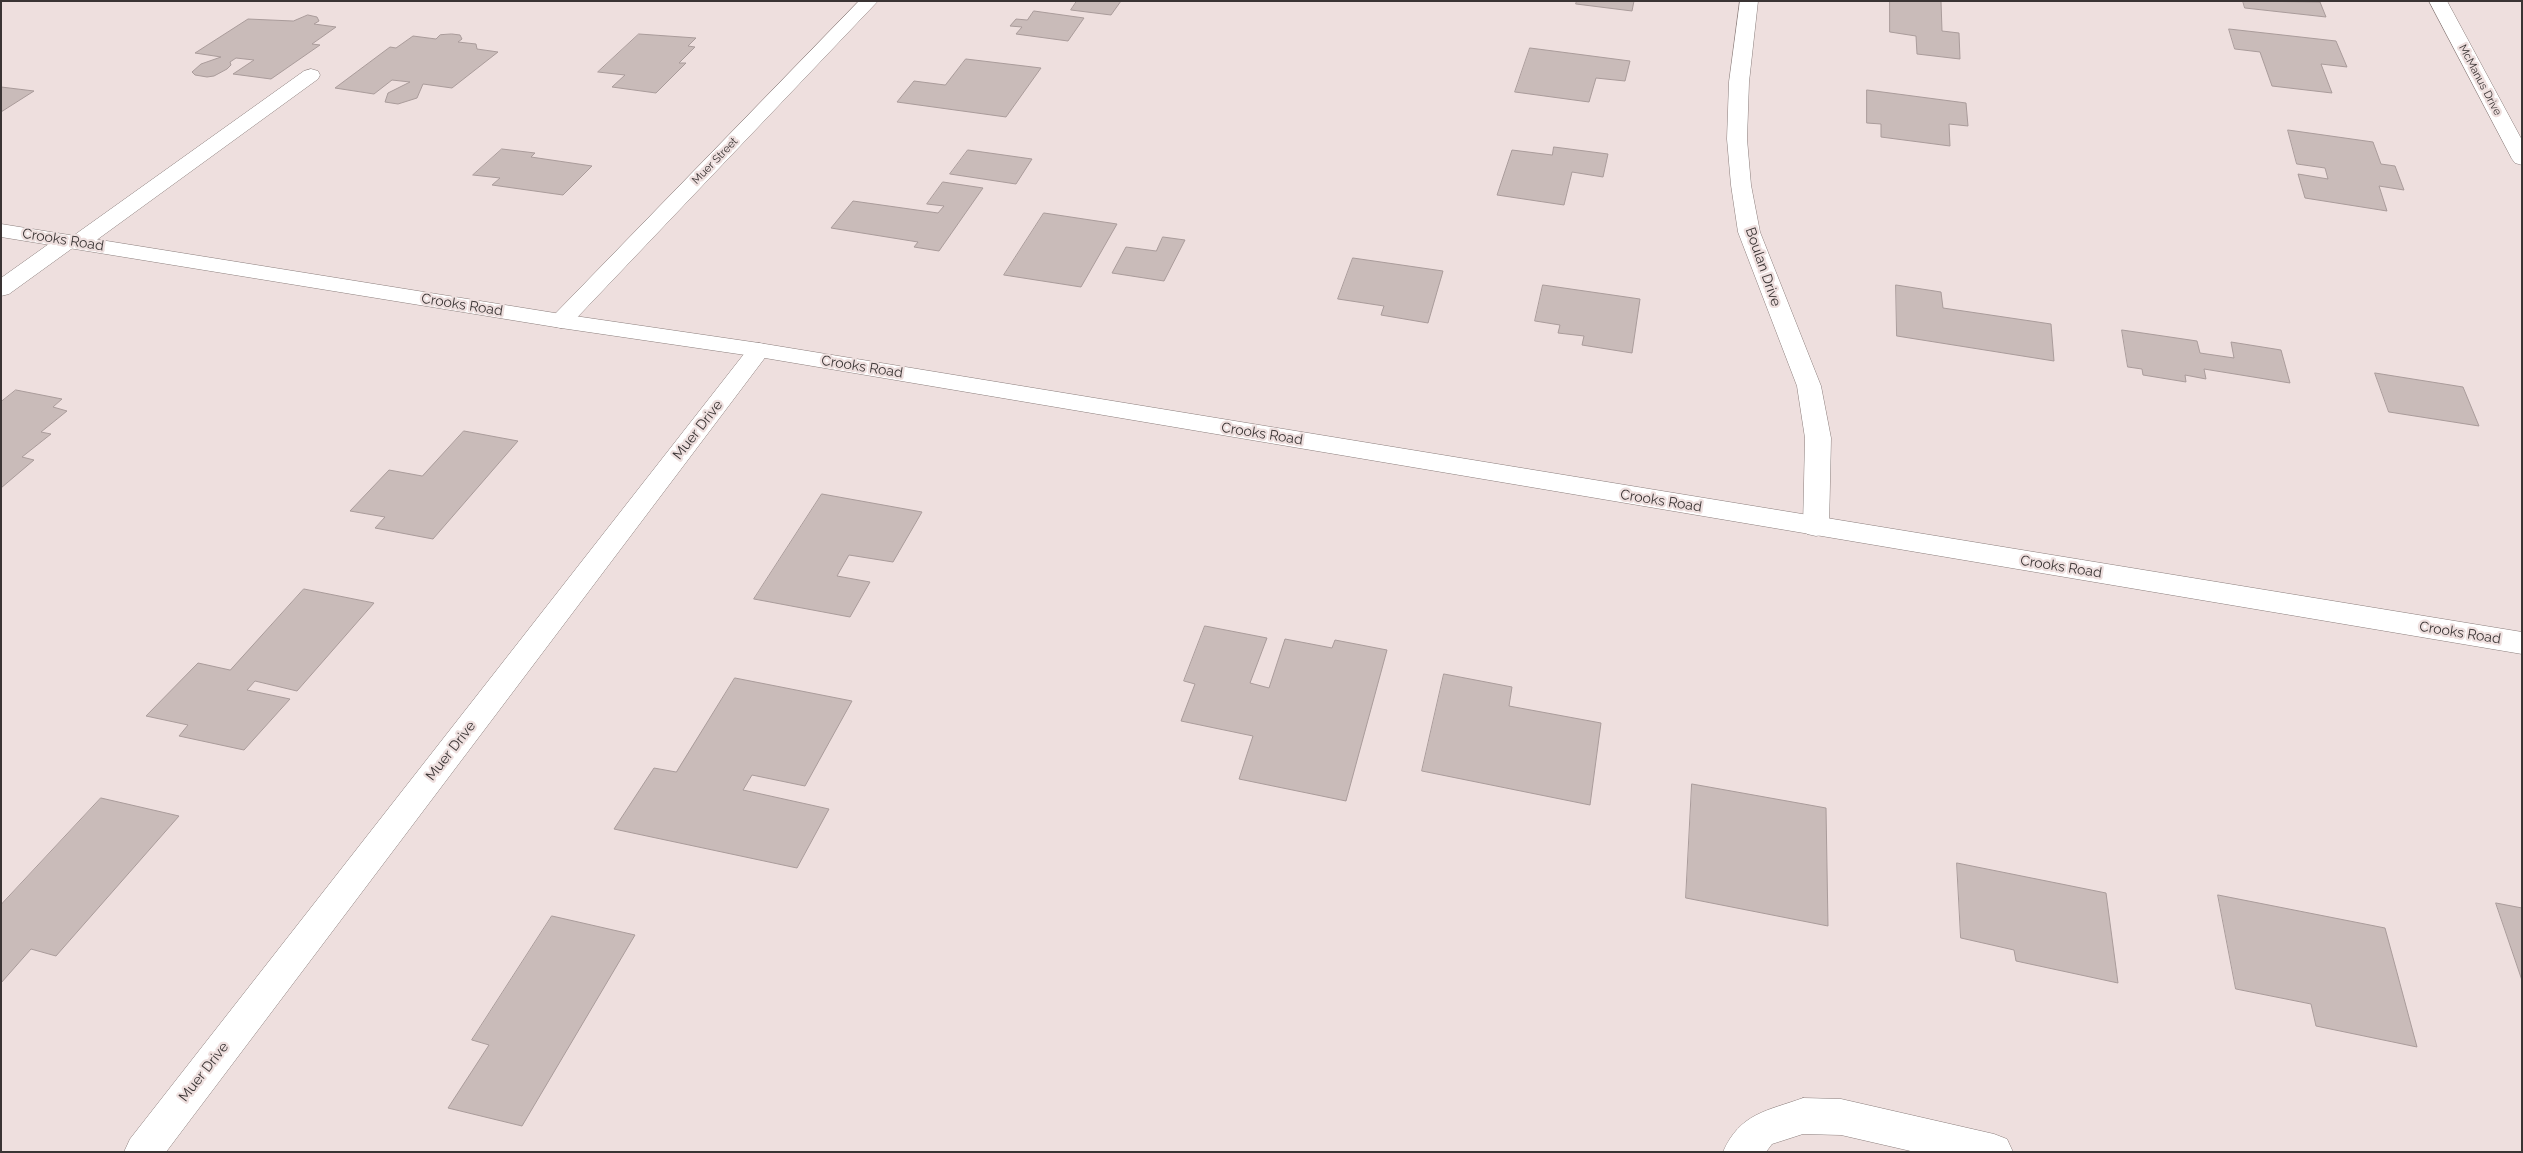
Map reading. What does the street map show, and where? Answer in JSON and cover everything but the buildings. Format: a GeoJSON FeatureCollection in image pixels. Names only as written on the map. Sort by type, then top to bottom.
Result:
{"type":"FeatureCollection","features":[{"type":"Feature","properties":{"kind":"street","name":"Muer Street"},"geometry":{"type":"LineString","coordinates":[[562,321],[869,1]]}},
{"type":"Feature","properties":{"kind":"street","name":"Boulan Drive"},"geometry":{"type":"LineString","coordinates":[[1749,1],[1738,101],[1737,139],[1741,185],[1749,232],[1811,393],[1818,438],[1816,527]]}},
{"type":"Feature","properties":{"kind":"street","name":"McManus Drive"},"geometry":{"type":"LineString","coordinates":[[2438,1],[2522,159]]}},
{"type":"Feature","properties":{"kind":"street"},"geometry":{"type":"LineString","coordinates":[[1,289],[74,242],[311,75]]}},
{"type":"Feature","properties":{"kind":"street","name":"Crooks Road"},"geometry":{"type":"LineString","coordinates":[[1,230],[562,321],[759,350],[2522,643]]}},
{"type":"Feature","properties":{"kind":"street","name":"Muer Drive"},"geometry":{"type":"LineString","coordinates":[[143,1152],[759,350]]}},
{"type":"Feature","properties":{"kind":"street"},"geometry":{"type":"LineString","coordinates":[[1751,1141],[1803,1116],[1840,1117],[1994,1152]]}}]}
